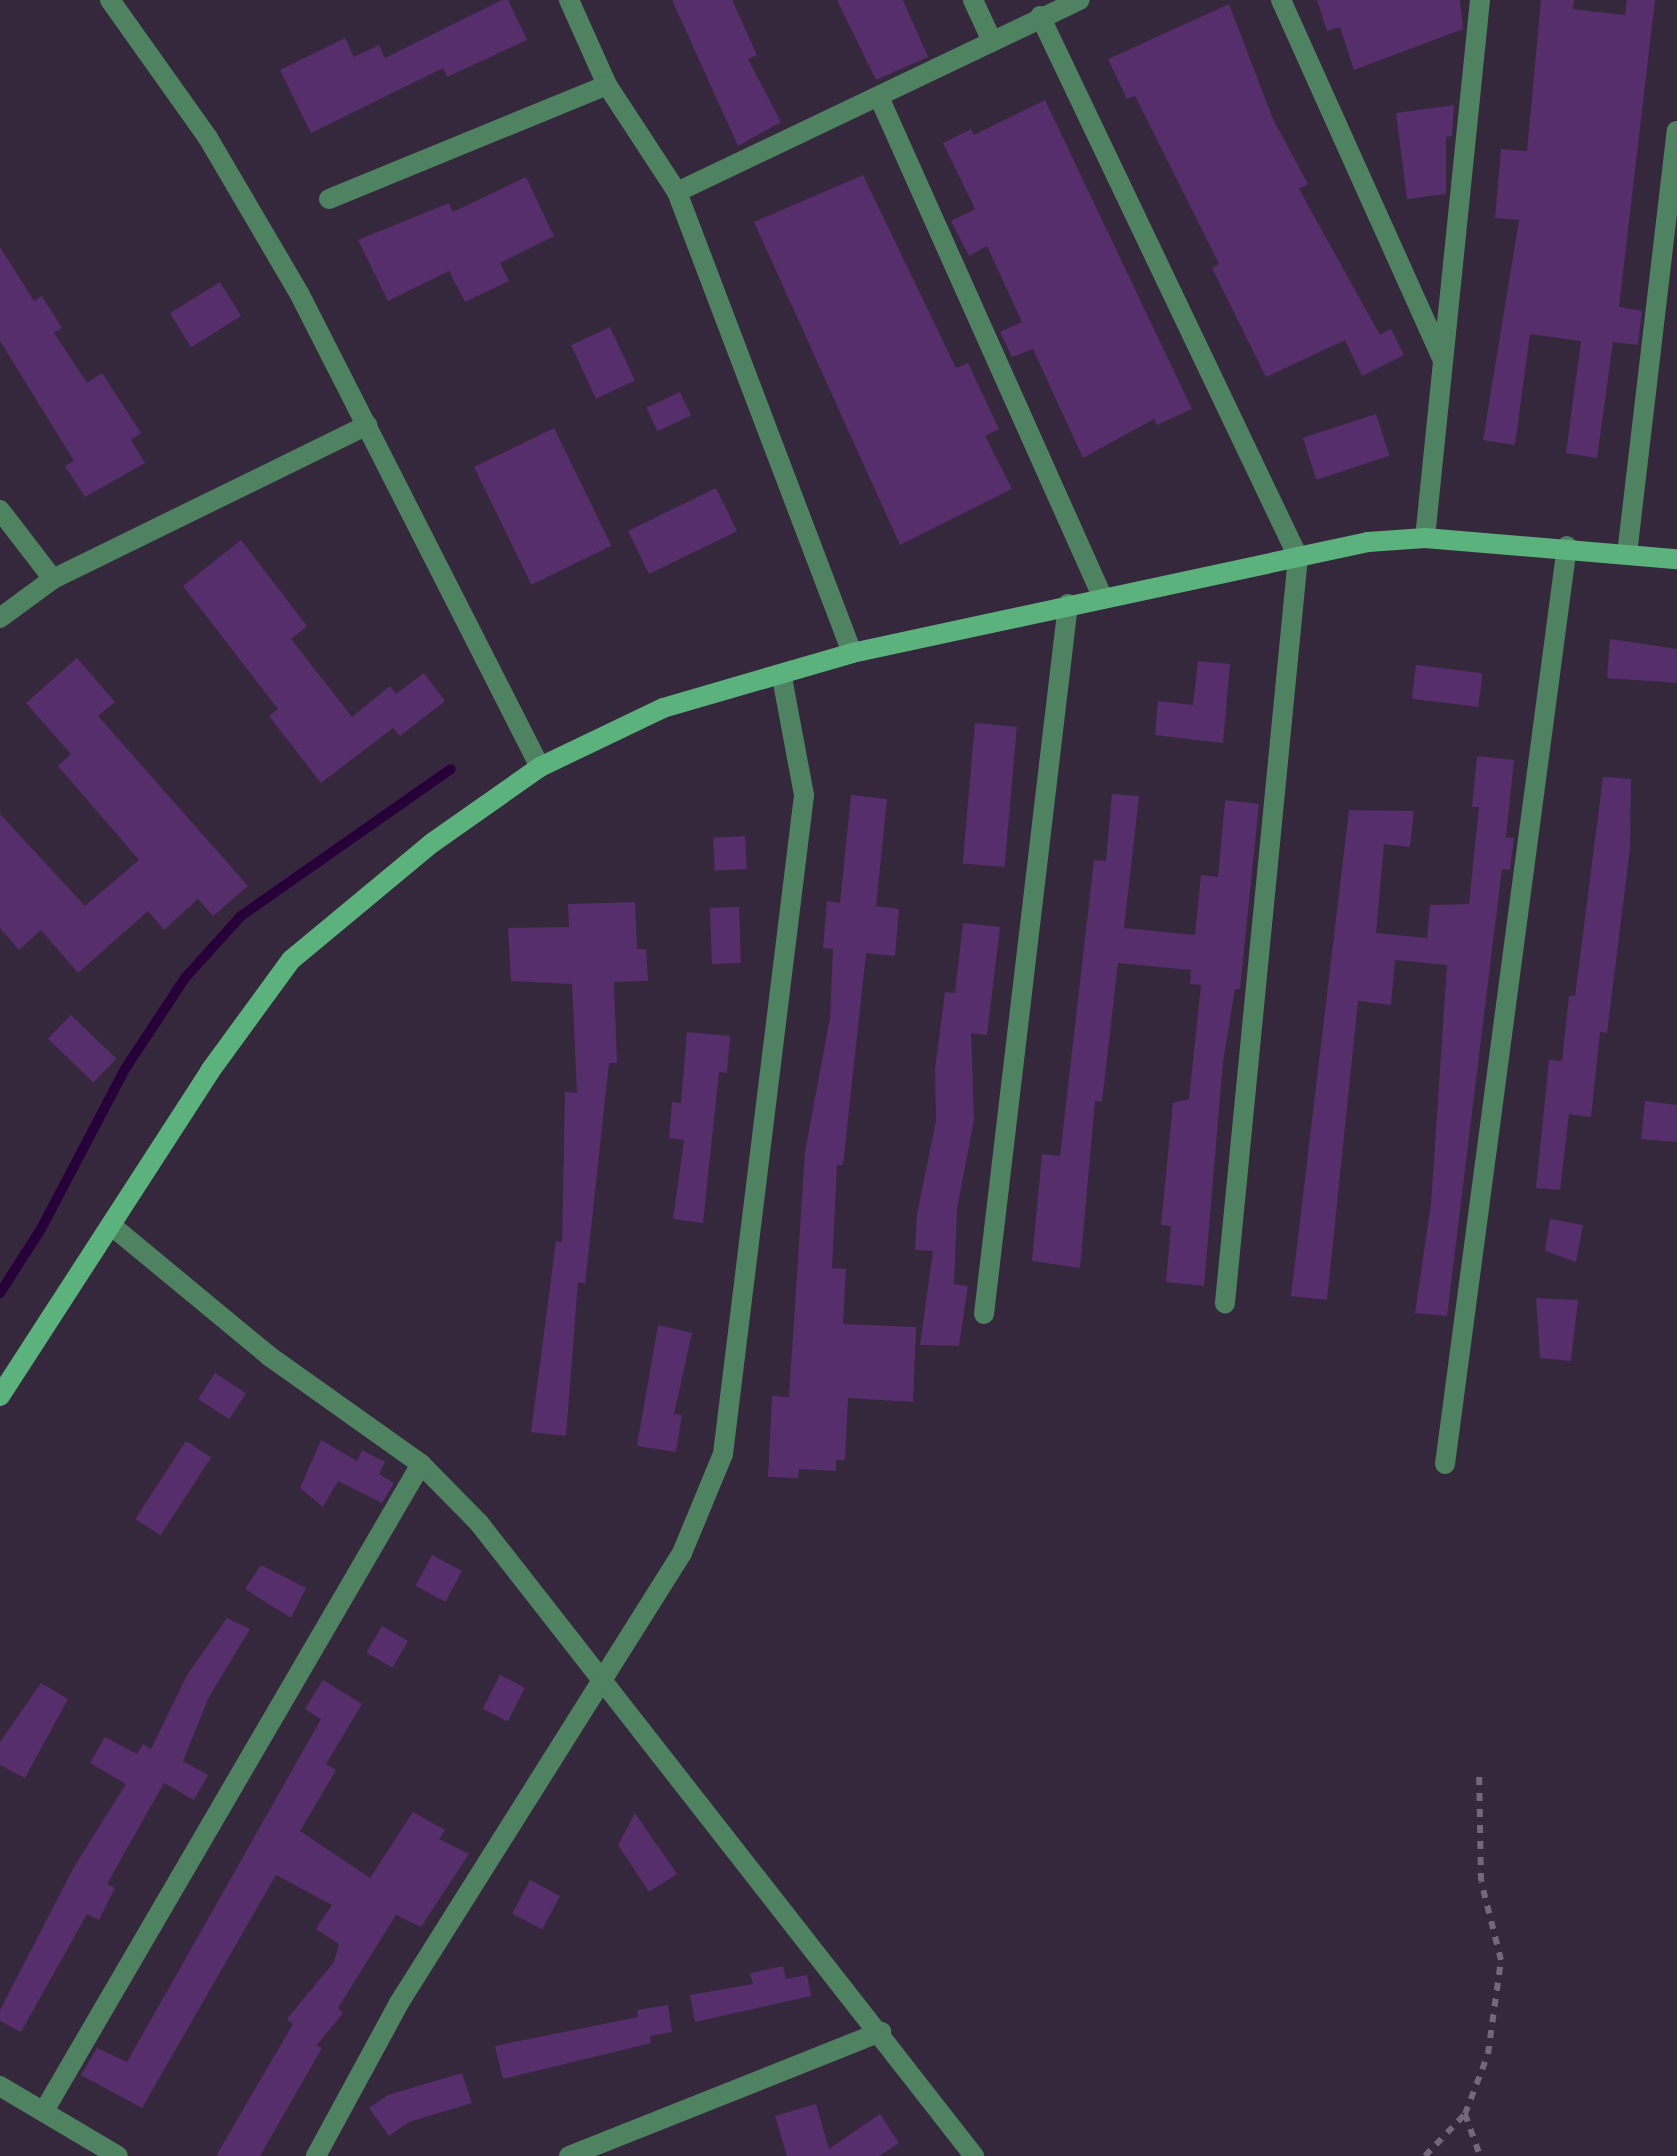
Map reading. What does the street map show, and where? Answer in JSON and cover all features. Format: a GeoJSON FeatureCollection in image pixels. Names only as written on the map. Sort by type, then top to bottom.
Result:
{"type":"FeatureCollection","features":[{"type":"Feature","properties":{"kind":"street"},"geometry":{"type":"LineString","coordinates":[[110,0],[208,138],[299,292],[540,767]]}},
{"type":"Feature","properties":{"kind":"street"},"geometry":{"type":"LineString","coordinates":[[569,0],[608,86],[677,192],[852,653]]}},
{"type":"Feature","properties":{"kind":"street"},"geometry":{"type":"LineString","coordinates":[[972,0],[991,39]]}},
{"type":"Feature","properties":{"kind":"street"},"geometry":{"type":"LineString","coordinates":[[677,192],[879,97],[991,39],[1080,0]]}},
{"type":"Feature","properties":{"kind":"street"},"geometry":{"type":"LineString","coordinates":[[1282,0],[1443,360]]}},
{"type":"Feature","properties":{"kind":"street"},"geometry":{"type":"LineString","coordinates":[[1425,538],[1480,0]]}},
{"type":"Feature","properties":{"kind":"street"},"geometry":{"type":"LineString","coordinates":[[1040,16],[1298,557],[1225,1303]]}},
{"type":"Feature","properties":{"kind":"street"},"geometry":{"type":"LineString","coordinates":[[329,200],[608,86]]}},
{"type":"Feature","properties":{"kind":"street"},"geometry":{"type":"LineString","coordinates":[[879,97],[1102,596]]}},
{"type":"Feature","properties":{"kind":"street"},"geometry":{"type":"LineString","coordinates":[[1627,554],[1677,130]]}},
{"type":"Feature","properties":{"kind":"street"},"geometry":{"type":"LineString","coordinates":[[0,618],[53,579],[367,426]]}},
{"type":"Feature","properties":{"kind":"street"},"geometry":{"type":"LineString","coordinates":[[0,510],[53,579]]}},
{"type":"Feature","properties":{"kind":"street"},"geometry":{"type":"LineString","coordinates":[[0,1396],[210,1071],[291,960],[432,844],[540,767],[662,708],[782,678],[852,653],[1102,596],[1298,557],[1425,538],[1568,546],[1677,559]]}},
{"type":"Feature","properties":{"kind":"street"},"geometry":{"type":"LineString","coordinates":[[1445,1464],[1568,546]]}},
{"type":"Feature","properties":{"kind":"street"},"geometry":{"type":"LineString","coordinates":[[984,1314],[1068,604]]}},
{"type":"Feature","properties":{"kind":"street"},"geometry":{"type":"LineString","coordinates":[[316,2156],[399,2003],[689,1539],[723,1454],[804,795],[782,678]]}},
{"type":"Feature","properties":{"kind":"street"},"geometry":{"type":"LineString","coordinates":[[112,1226],[269,1356],[421,1464],[478,1523],[881,2032],[974,2156]]}},
{"type":"Feature","properties":{"kind":"street"},"geometry":{"type":"LineString","coordinates":[[44,2111],[421,1464]]}},
{"type":"Feature","properties":{"kind":"street"},"geometry":{"type":"LineString","coordinates":[[569,2156],[881,2032]]}},
{"type":"Feature","properties":{"kind":"street"},"geometry":{"type":"LineString","coordinates":[[0,2086],[118,2156]]}},
{"type":"Feature","properties":{"kind":"path"},"geometry":{"type":"LineString","coordinates":[[1425,2156],[1465,2114],[1488,2054],[1502,1960],[1481,1881],[1478,1768]]}},
{"type":"Feature","properties":{"kind":"path"},"geometry":{"type":"LineString","coordinates":[[1465,2114],[1480,2156]]}},
{"type":"Feature","properties":{"kind":"building"},"geometry":{"type":"Polygon","coordinates":[[[508,0],[527,40],[447,77],[443,68],[311,133],[280,70],[345,38],[354,57],[379,45],[385,58],[508,0]]]}},
{"type":"Feature","properties":{"kind":"building"},"geometry":{"type":"Polygon","coordinates":[[[672,0],[732,0],[757,55],[748,59],[781,122],[738,146],[672,0]]]}},
{"type":"Feature","properties":{"kind":"building"},"geometry":{"type":"Polygon","coordinates":[[[837,0],[903,0],[928,57],[876,80],[837,0]]]}},
{"type":"Feature","properties":{"kind":"building"},"geometry":{"type":"Polygon","coordinates":[[[1317,0],[1460,0],[1463,29],[1354,70],[1340,27],[1327,31],[1317,0]]]}},
{"type":"Feature","properties":{"kind":"building"},"geometry":{"type":"Polygon","coordinates":[[[1541,0],[1574,0],[1573,9],[1625,15],[1627,0],[1655,0],[1619,307],[1642,311],[1638,345],[1613,342],[1597,458],[1566,453],[1581,341],[1530,334],[1515,445],[1483,440],[1519,220],[1495,218],[1501,149],[1527,151],[1541,0]]]}},
{"type":"Feature","properties":{"kind":"building"},"geometry":{"type":"Polygon","coordinates":[[[1229,4],[1273,119],[1308,184],[1299,189],[1380,335],[1391,329],[1404,355],[1362,376],[1345,340],[1266,377],[1212,268],[1219,264],[1135,96],[1127,99],[1108,59],[1229,4]]]}},
{"type":"Feature","properties":{"kind":"building"},"geometry":{"type":"Polygon","coordinates":[[[1045,100],[1192,409],[1157,425],[1154,419],[1083,458],[1033,349],[1012,357],[1000,332],[1022,322],[987,246],[969,256],[951,221],[975,209],[943,143],[971,129],[974,135],[1045,100]]]}},
{"type":"Feature","properties":{"kind":"building"},"geometry":{"type":"Polygon","coordinates":[[[1454,105],[1452,136],[1446,137],[1446,194],[1407,199],[1396,113],[1454,105]]]}},
{"type":"Feature","properties":{"kind":"building"},"geometry":{"type":"Polygon","coordinates":[[[863,175],[956,368],[968,363],[999,429],[985,436],[1012,489],[900,545],[754,222],[863,175]]]}},
{"type":"Feature","properties":{"kind":"building"},"geometry":{"type":"Polygon","coordinates":[[[526,177],[554,236],[500,263],[509,281],[465,302],[449,271],[388,301],[358,240],[449,203],[453,212],[526,177]]]}},
{"type":"Feature","properties":{"kind":"building"},"geometry":{"type":"Polygon","coordinates":[[[0,247],[34,301],[42,296],[62,328],[54,333],[87,383],[102,373],[141,433],[131,440],[145,463],[85,497],[65,466],[74,461],[0,341],[0,247]]]}},
{"type":"Feature","properties":{"kind":"building"},"geometry":{"type":"Polygon","coordinates":[[[220,282],[241,316],[191,347],[170,313],[220,282]]]}},
{"type":"Feature","properties":{"kind":"building"},"geometry":{"type":"Polygon","coordinates":[[[610,327],[635,380],[596,399],[571,345],[610,327]]]}},
{"type":"Feature","properties":{"kind":"building"},"geometry":{"type":"Polygon","coordinates":[[[680,392],[691,416],[657,431],[646,408],[680,392]]]}},
{"type":"Feature","properties":{"kind":"building"},"geometry":{"type":"Polygon","coordinates":[[[1376,414],[1390,456],[1316,480],[1303,438],[1376,414]]]}},
{"type":"Feature","properties":{"kind":"building"},"geometry":{"type":"Polygon","coordinates":[[[554,428],[611,546],[531,585],[474,467],[554,428]]]}},
{"type":"Feature","properties":{"kind":"building"},"geometry":{"type":"Polygon","coordinates":[[[716,488],[737,531],[649,574],[628,531],[716,488]]]}},
{"type":"Feature","properties":{"kind":"building"},"geometry":{"type":"Polygon","coordinates":[[[241,540],[307,626],[291,639],[352,717],[390,686],[396,694],[424,673],[445,701],[400,736],[393,728],[321,783],[269,716],[278,709],[183,586],[241,540]]]}},
{"type":"Feature","properties":{"kind":"building"},"geometry":{"type":"Polygon","coordinates":[[[1610,639],[1677,649],[1677,683],[1607,678],[1610,639]]]}},
{"type":"Feature","properties":{"kind":"building"},"geometry":{"type":"Polygon","coordinates":[[[77,658],[115,702],[98,716],[248,886],[213,916],[198,899],[164,930],[148,911],[78,973],[41,930],[19,950],[0,928],[0,814],[85,906],[139,860],[58,766],[71,754],[26,703],[77,658]]]}},
{"type":"Feature","properties":{"kind":"building"},"geometry":{"type":"Polygon","coordinates":[[[1198,661],[1230,664],[1223,743],[1155,735],[1158,701],[1193,705],[1198,661]]]}},
{"type":"Feature","properties":{"kind":"building"},"geometry":{"type":"Polygon","coordinates":[[[1416,665],[1483,673],[1478,707],[1412,699],[1416,665]]]}},
{"type":"Feature","properties":{"kind":"building"},"geometry":{"type":"Polygon","coordinates":[[[975,723],[1017,727],[1005,867],[963,863],[975,723]]]}},
{"type":"Feature","properties":{"kind":"building"},"geometry":{"type":"Polygon","coordinates":[[[1477,756],[1514,760],[1506,837],[1514,838],[1510,870],[1502,869],[1447,1316],[1415,1313],[1431,1204],[1447,965],[1395,960],[1391,1005],[1358,1001],[1327,1300],[1291,1296],[1349,810],[1414,811],[1410,847],[1384,844],[1376,933],[1427,938],[1430,905],[1469,904],[1479,807],[1472,807],[1477,756]]]}},
{"type":"Feature","properties":{"kind":"building"},"geometry":{"type":"Polygon","coordinates":[[[1603,777],[1631,779],[1630,849],[1607,1033],[1600,1032],[1591,1117],[1569,1114],[1560,1190],[1536,1188],[1549,1060],[1562,1061],[1569,996],[1575,996],[1603,777]]]}},
{"type":"Feature","properties":{"kind":"building"},"geometry":{"type":"Polygon","coordinates":[[[1112,794],[1139,796],[1124,928],[1195,935],[1201,875],[1218,877],[1225,800],[1259,804],[1240,989],[1235,989],[1223,1062],[1204,1286],[1166,1282],[1171,1226],[1161,1225],[1173,1103],[1189,1099],[1201,985],[1190,984],[1191,970],[1118,963],[1102,1102],[1095,1101],[1080,1268],[1032,1261],[1042,1154],[1060,1156],[1094,860],[1106,861],[1112,794]]]}},
{"type":"Feature","properties":{"kind":"building"},"geometry":{"type":"Polygon","coordinates":[[[851,795],[887,799],[876,906],[899,909],[895,956],[866,953],[843,1165],[837,1165],[832,1268],[846,1269],[843,1324],[916,1327],[913,1402],[848,1398],[845,1460],[836,1460],[836,1471],[799,1469],[798,1478],[768,1477],[772,1396],[789,1397],[805,1152],[830,1018],[833,949],[823,948],[827,901],[840,903],[851,795]]]}},
{"type":"Feature","properties":{"kind":"building"},"geometry":{"type":"Polygon","coordinates":[[[745,836],[747,869],[715,871],[713,838],[745,836]]]}},
{"type":"Feature","properties":{"kind":"building"},"geometry":{"type":"Polygon","coordinates":[[[635,902],[637,949],[646,949],[648,981],[614,982],[617,1063],[609,1063],[585,1284],[578,1282],[566,1436],[531,1432],[556,1241],[562,1242],[565,1092],[577,1093],[572,984],[511,981],[508,928],[569,927],[568,904],[635,902]]]}},
{"type":"Feature","properties":{"kind":"building"},"geometry":{"type":"Polygon","coordinates":[[[739,907],[741,963],[712,964],[710,908],[739,907]]]}},
{"type":"Feature","properties":{"kind":"building"},"geometry":{"type":"Polygon","coordinates":[[[963,923],[1000,927],[987,1035],[971,1033],[974,1120],[957,1209],[954,1284],[968,1286],[959,1346],[920,1345],[933,1251],[915,1250],[917,1214],[936,1121],[935,1069],[945,992],[955,993],[963,923]]]}},
{"type":"Feature","properties":{"kind":"building"},"geometry":{"type":"Polygon","coordinates":[[[71,1015],[116,1059],[93,1083],[48,1039],[71,1015]]]}},
{"type":"Feature","properties":{"kind":"building"},"geometry":{"type":"Polygon","coordinates":[[[687,1032],[730,1036],[727,1073],[719,1072],[703,1223],[673,1219],[684,1140],[669,1138],[672,1102],[681,1103],[687,1032]]]}},
{"type":"Feature","properties":{"kind":"building"},"geometry":{"type":"Polygon","coordinates":[[[1645,1101],[1677,1105],[1677,1142],[1641,1139],[1645,1101]]]}},
{"type":"Feature","properties":{"kind":"building"},"geometry":{"type":"Polygon","coordinates":[[[1550,1219],[1583,1225],[1576,1262],[1545,1251],[1550,1219]]]}},
{"type":"Feature","properties":{"kind":"building"},"geometry":{"type":"Polygon","coordinates":[[[1536,1298],[1578,1300],[1571,1361],[1540,1358],[1536,1298]]]}},
{"type":"Feature","properties":{"kind":"building"},"geometry":{"type":"Polygon","coordinates":[[[658,1325],[692,1333],[674,1414],[682,1415],[676,1452],[637,1446],[658,1325]]]}},
{"type":"Feature","properties":{"kind":"building"},"geometry":{"type":"Polygon","coordinates":[[[215,1373],[246,1393],[229,1419],[198,1399],[215,1373]]]}},
{"type":"Feature","properties":{"kind":"building"},"geometry":{"type":"Polygon","coordinates":[[[321,1440],[357,1461],[362,1450],[385,1462],[379,1474],[394,1483],[382,1503],[338,1481],[323,1507],[300,1488],[321,1440]]]}},
{"type":"Feature","properties":{"kind":"building"},"geometry":{"type":"Polygon","coordinates":[[[186,1441],[211,1457],[161,1535],[135,1519],[186,1441]]]}},
{"type":"Feature","properties":{"kind":"building"},"geometry":{"type":"Polygon","coordinates":[[[432,1555],[462,1571],[446,1602],[416,1586],[432,1555]]]}},
{"type":"Feature","properties":{"kind":"building"},"geometry":{"type":"Polygon","coordinates":[[[261,1565],[306,1588],[291,1618],[245,1589],[261,1565]]]}},
{"type":"Feature","properties":{"kind":"building"},"geometry":{"type":"Polygon","coordinates":[[[227,1618],[250,1629],[209,1697],[183,1761],[208,1775],[194,1800],[164,1783],[107,1884],[115,1888],[99,1920],[87,1914],[21,2032],[0,2021],[0,2010],[74,1867],[126,1784],[90,1763],[105,1737],[137,1754],[143,1744],[151,1749],[187,1675],[227,1618]]]}},
{"type":"Feature","properties":{"kind":"building"},"geometry":{"type":"Polygon","coordinates":[[[382,1626],[408,1641],[392,1668],[366,1653],[382,1626]]]}},
{"type":"Feature","properties":{"kind":"building"},"geometry":{"type":"Polygon","coordinates":[[[500,1675],[525,1688],[508,1722],[483,1709],[500,1675]]]}},
{"type":"Feature","properties":{"kind":"building"},"geometry":{"type":"Polygon","coordinates":[[[323,1680],[362,1704],[326,1764],[336,1770],[300,1831],[370,1878],[413,1812],[445,1830],[439,1839],[469,1854],[421,1927],[396,1915],[338,2008],[343,2013],[316,2046],[322,2048],[260,2156],[216,2156],[293,2024],[287,2019],[334,1962],[339,1944],[316,1929],[332,1905],[276,1875],[142,2108],[81,2075],[97,2048],[127,2062],[321,1719],[305,1709],[323,1680]]]}},
{"type":"Feature","properties":{"kind":"building"},"geometry":{"type":"Polygon","coordinates":[[[41,1683],[68,1699],[25,1778],[0,1765],[0,1742],[41,1683]]]}},
{"type":"Feature","properties":{"kind":"building"},"geometry":{"type":"Polygon","coordinates":[[[635,1813],[677,1874],[649,1892],[618,1845],[635,1813]]]}},
{"type":"Feature","properties":{"kind":"building"},"geometry":{"type":"Polygon","coordinates":[[[530,1880],[560,1896],[542,1930],[512,1914],[530,1880]]]}},
{"type":"Feature","properties":{"kind":"building"},"geometry":{"type":"Polygon","coordinates":[[[783,1966],[786,1979],[807,1975],[811,1996],[695,2022],[690,1995],[753,1984],[750,1973],[783,1966]]]}},
{"type":"Feature","properties":{"kind":"building"},"geometry":{"type":"Polygon","coordinates":[[[668,2005],[672,2032],[650,2036],[651,2043],[503,2079],[495,2046],[638,2017],[637,2010],[668,2005]]]}},
{"type":"Feature","properties":{"kind":"building"},"geometry":{"type":"Polygon","coordinates":[[[462,2073],[472,2103],[409,2122],[389,2136],[369,2108],[388,2095],[462,2073]]]}},
{"type":"Feature","properties":{"kind":"building"},"geometry":{"type":"Polygon","coordinates":[[[816,2104],[829,2149],[880,2114],[899,2143],[879,2156],[787,2156],[775,2116],[816,2104]]]}},
{"type":"Feature","properties":{"kind":"waterway"},"geometry":{"type":"LineString","coordinates":[[0,1293],[41,1229],[125,1069],[185,978],[241,916],[451,769]]}}]}
